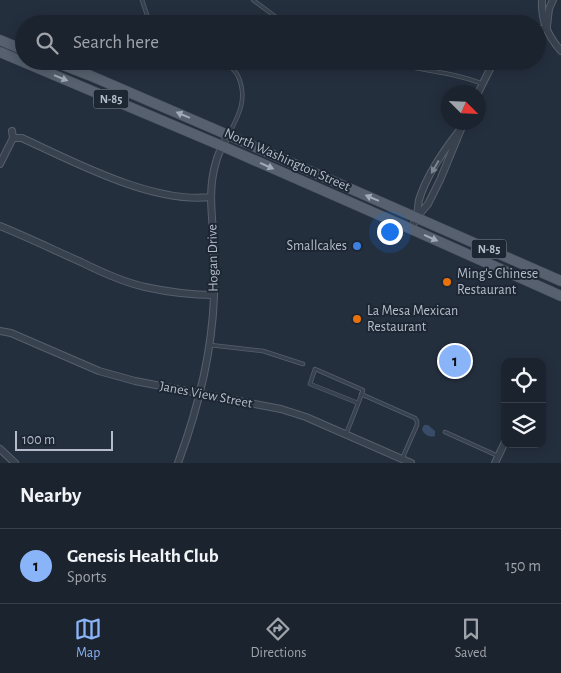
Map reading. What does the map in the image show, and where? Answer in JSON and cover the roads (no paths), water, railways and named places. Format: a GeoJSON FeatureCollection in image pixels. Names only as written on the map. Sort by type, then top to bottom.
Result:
{"type":"FeatureCollection","features":[{"type":"Feature","properties":{"kind":"main road"},"geometry":{"type":"LineString","coordinates":[[0,40],[15,46]]}},
{"type":"Feature","properties":{"kind":"main road","name":"North Washington Street"},"geometry":{"type":"LineString","coordinates":[[0,52],[15,58]]}},
{"type":"Feature","properties":{"kind":"main road","name":"North Washington Street"},"geometry":{"type":"LineString","coordinates":[[43,70],[222,146],[561,296]]}},
{"type":"Feature","properties":{"kind":"main road","name":"North Washington Street"},"geometry":{"type":"LineString","coordinates":[[76,70],[561,281]]}},
{"type":"Feature","properties":{"kind":"street"},"geometry":{"type":"LineString","coordinates":[[542,0],[543,15]]}},
{"type":"Feature","properties":{"kind":"street"},"geometry":{"type":"LineString","coordinates":[[553,0],[547,28],[552,40],[561,52]]}},
{"type":"Feature","properties":{"kind":"street"},"geometry":{"type":"LineString","coordinates":[[482,84],[489,70]]}},
{"type":"Feature","properties":{"kind":"street"},"geometry":{"type":"LineString","coordinates":[[0,164],[13,138],[12,130]]}},
{"type":"Feature","properties":{"kind":"street"},"geometry":{"type":"LineString","coordinates":[[417,217],[419,200],[431,173],[459,130]]}},
{"type":"Feature","properties":{"kind":"street"},"geometry":{"type":"LineString","coordinates":[[411,229],[417,217],[428,204],[453,152],[461,130]]}},
{"type":"Feature","properties":{"kind":"street","name":"Hogan Drive"},"geometry":{"type":"LineString","coordinates":[[178,463],[189,434],[200,394],[209,345],[214,295],[214,254],[210,197],[214,169],[228,135]]}},
{"type":"Feature","properties":{"kind":"street"},"geometry":{"type":"LineString","coordinates":[[13,138],[22,138],[86,168],[144,189],[165,195],[210,197]]}},
{"type":"Feature","properties":{"kind":"street"},"geometry":{"type":"LineString","coordinates":[[0,226],[22,234],[119,279],[144,287],[199,295],[214,295]]}},
{"type":"Feature","properties":{"kind":"street","name":"Janes View Street"},"geometry":{"type":"LineString","coordinates":[[0,331],[99,371],[135,381],[281,409],[306,416],[411,463]]}},
{"type":"Feature","properties":{"kind":"street"},"geometry":{"type":"LineString","coordinates":[[497,460],[502,448]]}},
{"type":"Feature","properties":{"kind":"street"},"geometry":{"type":"LineString","coordinates":[[0,449],[15,463]]}},
{"type":"Feature","properties":{"kind":"lane"},"geometry":{"type":"LineString","coordinates":[[142,0],[147,15]]}},
{"type":"Feature","properties":{"kind":"lane"},"geometry":{"type":"LineString","coordinates":[[252,0],[273,15]]}},
{"type":"Feature","properties":{"kind":"lane","name":"Hogan Drive"},"geometry":{"type":"LineString","coordinates":[[228,135],[238,115],[243,98],[238,75],[233,70]]}},
{"type":"Feature","properties":{"kind":"lane"},"geometry":{"type":"LineString","coordinates":[[421,70],[482,84]]}},
{"type":"Feature","properties":{"kind":"lane"},"geometry":{"type":"LineString","coordinates":[[209,345],[263,351],[303,364]]}},
{"type":"Feature","properties":{"kind":"lane"},"geometry":{"type":"LineString","coordinates":[[346,435],[363,390],[316,369],[310,384],[358,403]]}},
{"type":"Feature","properties":{"kind":"lane"},"geometry":{"type":"LineString","coordinates":[[361,394],[415,418],[417,421],[402,459]]}},
{"type":"Feature","properties":{"kind":"lane"},"geometry":{"type":"LineString","coordinates":[[445,432],[497,460]]}},
{"type":"Feature","properties":{"kind":"water"},"geometry":{"type":"Polygon","coordinates":[[[424,425],[428,425],[435,431],[435,436],[429,436],[424,433],[422,429],[424,425]]]}},
{"type":"Feature","properties":{"kind":"place","name":"Smallcakes"},"geometry":{"type":"Point","coordinates":[357,246]}},
{"type":"Feature","properties":{"kind":"place","name":"Ming's Chinese Restaurant"},"geometry":{"type":"Point","coordinates":[447,282]}},
{"type":"Feature","properties":{"kind":"place","name":"La Mesa Mexican Restaurant"},"geometry":{"type":"Point","coordinates":[357,319]}},
{"type":"Feature","properties":{"kind":"place","name":"Genesis Health Club"},"geometry":{"type":"Point","coordinates":[455,361]}}]}
